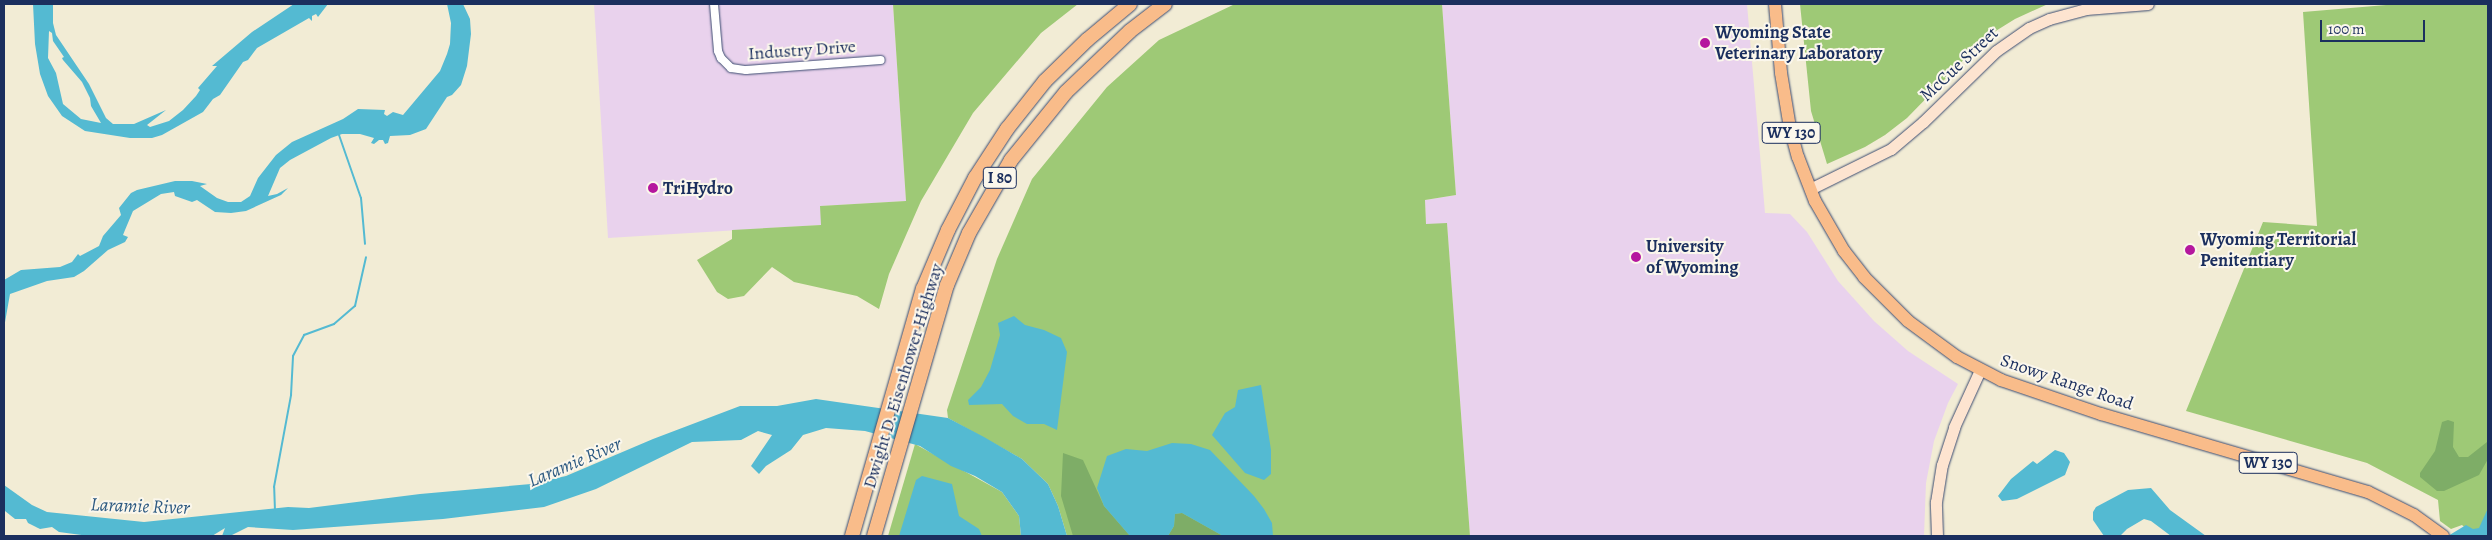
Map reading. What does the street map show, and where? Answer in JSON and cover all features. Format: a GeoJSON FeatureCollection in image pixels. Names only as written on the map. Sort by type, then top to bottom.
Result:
{"type":"FeatureCollection","features":[{"type":"Feature","properties":{"kind":"highway","name":"Dwight D. Eisenhower Highway"},"geometry":{"type":"LineString","coordinates":[[852,536],[923,289],[948,230],[975,178],[1007,129],[1046,82],[1087,40],[1130,4]]}},
{"type":"Feature","properties":{"kind":"highway","name":"Dwight D. Eisenhower Highway"},"geometry":{"type":"LineString","coordinates":[[874,536],[947,285],[969,233],[1011,160],[1048,114],[1087,70],[1130,31],[1165,4]]}},
{"type":"Feature","properties":{"kind":"highway"},"geometry":{"type":"LineString","coordinates":[[1087,70],[1177,4]]}},
{"type":"Feature","properties":{"kind":"main road","name":"Snowy Range Road"},"geometry":{"type":"LineString","coordinates":[[1775,4],[1785,100],[1798,157],[1810,189],[1844,251],[1883,298],[1934,342],[1980,370],[2034,393],[2368,492],[2414,515],[2443,536]]}},
{"type":"Feature","properties":{"kind":"main road","name":"McCue Street"},"geometry":{"type":"LineString","coordinates":[[1810,189],[1891,149],[1923,122],[1996,50],[2029,28],[2049,19],[2086,10],[2148,4]]}},
{"type":"Feature","properties":{"kind":"main road"},"geometry":{"type":"LineString","coordinates":[[1937,536],[1936,502],[1942,465],[1954,427],[1980,370]]}},
{"type":"Feature","properties":{"kind":"street","name":"Industry Drive"},"geometry":{"type":"LineString","coordinates":[[714,4],[718,51],[726,64],[731,68],[746,70],[881,60]]}},
{"type":"Feature","properties":{"kind":"shaded area"},"geometry":{"type":"Polygon","coordinates":[[[594,4],[893,4],[906,201],[821,206],[821,225],[608,238],[594,4]]]}},
{"type":"Feature","properties":{"kind":"shaded area","name":"University of Wyoming"},"geometry":{"type":"Polygon","coordinates":[[[1442,4],[1747,4],[1765,213],[1790,214],[1807,232],[1838,281],[1874,321],[1908,351],[1958,384],[1948,403],[1934,441],[1926,483],[1924,536],[1470,536],[1447,224],[1426,224],[1425,200],[1456,195],[1442,4]]]}},
{"type":"Feature","properties":{"kind":"green space"},"geometry":{"type":"Polygon","coordinates":[[[893,4],[1078,4],[1041,33],[973,113],[921,201],[889,274],[879,309],[857,296],[794,282],[772,267],[744,296],[728,299],[717,292],[697,260],[732,239],[732,230],[821,225],[820,206],[906,201],[893,4]]]}},
{"type":"Feature","properties":{"kind":"green space"},"geometry":{"type":"Polygon","coordinates":[[[1235,4],[1442,4],[1456,195],[1425,200],[1426,224],[1447,223],[1470,536],[1067,536],[1058,506],[1048,484],[1022,459],[948,418],[947,410],[997,259],[1032,179],[1107,87],[1159,40],[1235,4]]]}},
{"type":"Feature","properties":{"kind":"green space"},"geometry":{"type":"Polygon","coordinates":[[[1800,4],[2048,4],[2015,19],[1986,37],[1907,118],[1885,135],[1865,147],[1827,164],[1811,111],[1800,4]]]}},
{"type":"Feature","properties":{"kind":"green space"},"geometry":{"type":"Polygon","coordinates":[[[2398,4],[2488,4],[2488,536],[2474,536],[2462,525],[2451,529],[2440,521],[2438,500],[2367,463],[2186,411],[2263,222],[2317,226],[2303,12],[2398,4]]]}},
{"type":"Feature","properties":{"kind":"green space"},"geometry":{"type":"Polygon","coordinates":[[[2448,420],[2454,422],[2453,447],[2459,457],[2468,457],[2487,442],[2488,459],[2479,475],[2444,491],[2437,491],[2420,477],[2420,473],[2435,451],[2442,422],[2448,420]]]}},
{"type":"Feature","properties":{"kind":"green space"},"geometry":{"type":"Polygon","coordinates":[[[915,444],[1002,492],[1019,516],[1021,536],[888,536],[915,444]]]}},
{"type":"Feature","properties":{"kind":"green space"},"geometry":{"type":"Polygon","coordinates":[[[1063,453],[1083,460],[1104,506],[1130,536],[1073,536],[1061,496],[1063,453]]]}},
{"type":"Feature","properties":{"kind":"green space"},"geometry":{"type":"Polygon","coordinates":[[[1182,513],[1223,536],[1168,536],[1174,526],[1175,514],[1182,513]]]}},
{"type":"Feature","properties":{"kind":"water"},"geometry":{"type":"Polygon","coordinates":[[[33,4],[53,4],[53,23],[56,35],[89,84],[106,118],[113,124],[134,124],[166,110],[147,125],[150,127],[169,121],[183,110],[196,96],[200,90],[198,88],[217,66],[212,66],[252,32],[294,4],[328,4],[318,17],[316,14],[312,16],[312,21],[309,18],[257,48],[248,60],[243,62],[220,95],[213,99],[203,112],[162,135],[152,138],[130,138],[85,131],[62,116],[48,96],[40,74],[35,44],[33,4]],[[49,31],[48,58],[56,73],[63,104],[81,119],[101,123],[91,106],[90,98],[82,82],[63,60],[62,58],[64,57],[53,41],[52,33],[49,31]]]}},
{"type":"Feature","properties":{"kind":"water"},"geometry":{"type":"Polygon","coordinates":[[[447,4],[463,4],[470,19],[471,34],[467,66],[461,85],[452,95],[447,97],[426,129],[410,135],[390,136],[388,143],[385,144],[383,140],[379,140],[374,144],[371,143],[374,138],[360,134],[342,134],[331,138],[290,160],[280,168],[268,196],[288,188],[281,195],[246,211],[231,213],[215,212],[197,200],[192,202],[175,196],[174,192],[161,194],[133,211],[123,235],[128,237],[125,242],[108,250],[84,271],[74,277],[47,281],[10,294],[4,328],[4,280],[21,270],[60,267],[72,262],[78,254],[80,256],[99,246],[103,236],[121,215],[119,208],[131,193],[175,181],[192,181],[207,184],[200,186],[217,198],[228,202],[241,202],[250,196],[258,178],[276,155],[292,142],[343,119],[358,109],[385,110],[384,114],[387,116],[393,112],[403,115],[440,71],[447,54],[450,44],[451,23],[447,4]]]}},
{"type":"Feature","properties":{"kind":"water"},"geometry":{"type":"Polygon","coordinates":[[[1014,316],[1025,325],[1044,330],[1061,338],[1067,352],[1057,430],[1044,424],[1027,424],[1013,416],[1002,404],[969,405],[968,400],[981,387],[990,370],[1000,335],[998,323],[1014,316]]]}},
{"type":"Feature","properties":{"kind":"water"},"geometry":{"type":"Polygon","coordinates":[[[1261,385],[1271,450],[1271,474],[1264,480],[1245,473],[1212,435],[1225,413],[1235,407],[1238,390],[1261,385]]]}},
{"type":"Feature","properties":{"kind":"water"},"geometry":{"type":"Polygon","coordinates":[[[816,399],[948,418],[984,437],[1022,459],[1048,484],[1058,506],[1067,536],[1021,536],[1019,516],[1002,492],[975,476],[951,466],[920,446],[865,431],[826,428],[803,435],[791,450],[766,466],[759,474],[751,466],[772,435],[758,431],[741,440],[692,442],[596,489],[544,507],[443,519],[293,530],[248,527],[232,535],[222,536],[225,528],[212,536],[89,536],[59,532],[52,527],[40,529],[28,523],[26,519],[15,519],[5,511],[4,506],[4,485],[32,505],[47,512],[144,522],[288,507],[309,508],[420,494],[531,484],[566,476],[653,439],[740,406],[777,406],[816,399]]]}},
{"type":"Feature","properties":{"kind":"water"},"geometry":{"type":"Polygon","coordinates":[[[1172,443],[1191,444],[1210,450],[1264,509],[1272,523],[1273,536],[1223,536],[1182,513],[1175,514],[1174,526],[1168,536],[1130,536],[1104,506],[1097,488],[1107,456],[1126,449],[1147,451],[1172,443]]]}},
{"type":"Feature","properties":{"kind":"water"},"geometry":{"type":"Polygon","coordinates":[[[2055,450],[2064,453],[2070,462],[2065,475],[2017,499],[2002,501],[1998,496],[2011,479],[2033,461],[2037,464],[2055,450]]]}},
{"type":"Feature","properties":{"kind":"water"},"geometry":{"type":"Polygon","coordinates":[[[922,476],[952,484],[959,516],[979,529],[982,536],[899,536],[916,480],[922,476]]]}},
{"type":"Feature","properties":{"kind":"water"},"geometry":{"type":"Polygon","coordinates":[[[2151,488],[2170,510],[2206,536],[2171,536],[2151,521],[2144,519],[2127,529],[2120,536],[2104,536],[2093,520],[2093,512],[2096,507],[2128,490],[2151,488]]]}},
{"type":"Feature","properties":{"kind":"water"},"geometry":{"type":"Polygon","coordinates":[[[2488,508],[2488,533],[2486,536],[2448,536],[2466,525],[2473,529],[2479,528],[2488,508]]]}},
{"type":"Feature","properties":{"kind":"waterway"},"geometry":{"type":"LineString","coordinates":[[339,135],[361,198],[365,244]]}},
{"type":"Feature","properties":{"kind":"waterway"},"geometry":{"type":"LineString","coordinates":[[275,511],[274,487],[291,395],[293,356],[304,335],[334,324],[355,306],[366,257]]}},
{"type":"Feature","properties":{"kind":"place","name":"Wyoming State Veterinary Laboratory"},"geometry":{"type":"Point","coordinates":[1705,43]}},
{"type":"Feature","properties":{"kind":"place","name":"TriHydro"},"geometry":{"type":"Point","coordinates":[653,188]}},
{"type":"Feature","properties":{"kind":"place","name":"Wyoming Territorial Penitentiary"},"geometry":{"type":"Point","coordinates":[2190,250]}},
{"type":"Feature","properties":{"kind":"place","name":"University of Wyoming"},"geometry":{"type":"Point","coordinates":[1636,257]}},
{"type":"Feature","properties":{"kind":"water label","name":"Laramie River"},"geometry":{"type":"Point","coordinates":[575,463]}},
{"type":"Feature","properties":{"kind":"water label","name":"Laramie River"},"geometry":{"type":"Point","coordinates":[140,507]}}]}
